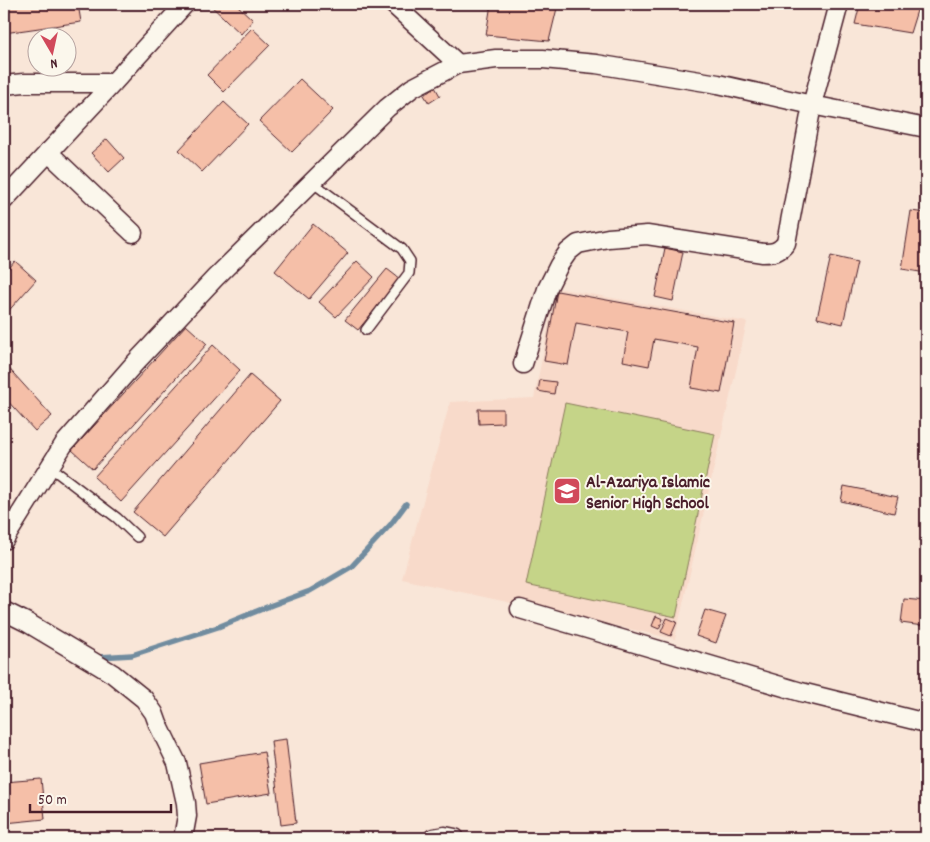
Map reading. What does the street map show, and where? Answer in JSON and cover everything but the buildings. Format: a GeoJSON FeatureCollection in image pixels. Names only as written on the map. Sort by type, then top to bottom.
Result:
{"type":"FeatureCollection","features":[{"type":"Feature","properties":{"kind":"street"},"geometry":{"type":"LineString","coordinates":[[4,200],[185,4]]}},
{"type":"Feature","properties":{"kind":"street"},"geometry":{"type":"LineString","coordinates":[[392,4],[458,64]]}},
{"type":"Feature","properties":{"kind":"street"},"geometry":{"type":"LineString","coordinates":[[523,364],[547,289],[559,265],[568,252],[578,244],[608,238],[647,235],[763,253],[773,253],[781,249],[786,243],[812,105],[838,4]]}},
{"type":"Feature","properties":{"kind":"street"},"geometry":{"type":"LineString","coordinates":[[4,540],[64,444],[134,364],[215,278],[387,108],[412,88],[458,64],[496,59],[543,59],[596,64],[718,84],[926,128]]}},
{"type":"Feature","properties":{"kind":"street"},"geometry":{"type":"LineString","coordinates":[[4,85],[24,83],[113,83]]}},
{"type":"Feature","properties":{"kind":"street"},"geometry":{"type":"LineString","coordinates":[[48,152],[133,233]]}},
{"type":"Feature","properties":{"kind":"street"},"geometry":{"type":"LineString","coordinates":[[520,609],[801,692],[926,723]]}},
{"type":"Feature","properties":{"kind":"street"},"geometry":{"type":"LineString","coordinates":[[4,611],[28,623],[113,674],[144,699],[154,713],[177,763],[186,803],[187,816],[183,838]]}},
{"type":"Feature","properties":{"kind":"street"},"geometry":{"type":"LineString","coordinates":[[433,838],[446,836],[455,838]]}},
{"type":"Feature","properties":{"kind":"lane"},"geometry":{"type":"LineString","coordinates":[[312,182],[402,249],[410,261],[409,273],[366,330]]}},
{"type":"Feature","properties":{"kind":"lane"},"geometry":{"type":"LineString","coordinates":[[50,467],[117,518],[137,537]]}},
{"type":"Feature","properties":{"kind":"shaded area","name":"Al-Azariya Islamic Senior High School"},"geometry":{"type":"Polygon","coordinates":[[[556,288],[747,322],[675,639],[402,579],[450,402],[534,398],[556,288]]]}},
{"type":"Feature","properties":{"kind":"green space"},"geometry":{"type":"Polygon","coordinates":[[[565,403],[715,434],[676,617],[526,585],[565,403]]]}},
{"type":"Feature","properties":{"kind":"waterway"},"geometry":{"type":"LineString","coordinates":[[99,657],[132,655],[218,627],[310,591],[351,567],[391,524],[406,504]]}},
{"type":"Feature","properties":{"kind":"place","name":"Al-Azariya Islamic Senior High School"},"geometry":{"type":"Point","coordinates":[567,491]}}]}
